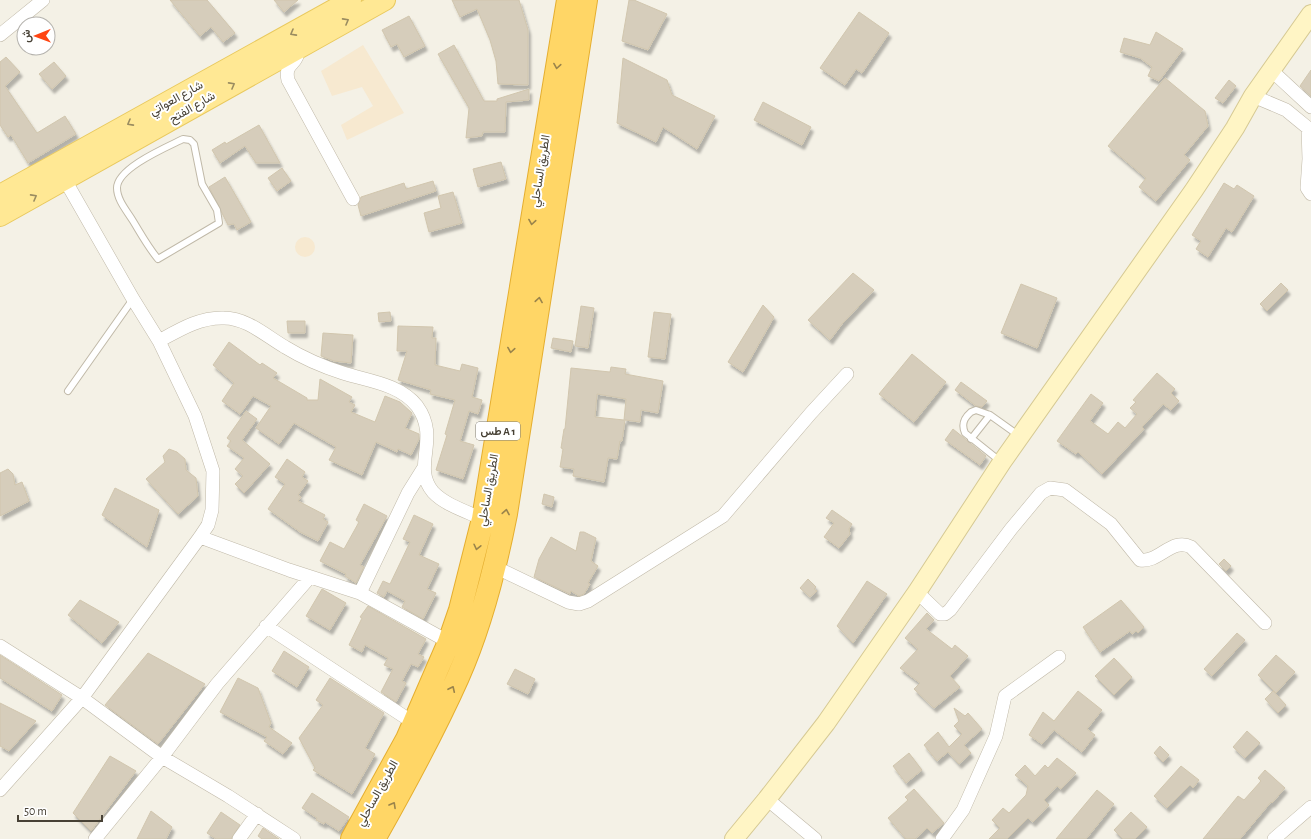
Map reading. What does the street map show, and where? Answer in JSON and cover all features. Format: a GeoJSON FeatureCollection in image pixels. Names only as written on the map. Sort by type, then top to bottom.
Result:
{"type":"FeatureCollection","features":[{"type":"Feature","properties":{"kind":"highway"},"geometry":{"type":"LineString","coordinates":[[554,0],[562,36]]}},
{"type":"Feature","properties":{"kind":"highway","name":"الطريق الساحلي"},"geometry":{"type":"LineString","coordinates":[[352,839],[414,723],[449,642],[460,610],[484,519],[568,0]]}},
{"type":"Feature","properties":{"kind":"highway","name":"الطريق الساحلي"},"geometry":{"type":"LineString","coordinates":[[374,839],[424,749],[458,676],[478,624],[495,567],[506,514],[586,0]]}},
{"type":"Feature","properties":{"kind":"main road","name":"شارع العواتي"},"geometry":{"type":"LineString","coordinates":[[0,195],[177,106],[352,0]]}},
{"type":"Feature","properties":{"kind":"main road","name":"شارع الفتح"},"geometry":{"type":"LineString","coordinates":[[0,216],[65,180],[138,150],[177,106],[299,48],[385,0]]}},
{"type":"Feature","properties":{"kind":"street"},"geometry":{"type":"LineString","coordinates":[[0,35],[43,0]]}},
{"type":"Feature","properties":{"kind":"street"},"geometry":{"type":"LineString","coordinates":[[734,839],[826,723],[917,592],[1002,462],[1194,190],[1235,128],[1253,96],[1311,14]]}},
{"type":"Feature","properties":{"kind":"street"},"geometry":{"type":"LineString","coordinates":[[299,48],[298,56],[288,66],[286,72],[288,80],[353,199]]}},
{"type":"Feature","properties":{"kind":"street"},"geometry":{"type":"LineString","coordinates":[[1271,70],[1311,107]]}},
{"type":"Feature","properties":{"kind":"street"},"geometry":{"type":"LineString","coordinates":[[1253,96],[1286,110],[1308,128],[1309,158],[1307,188],[1311,194]]}},
{"type":"Feature","properties":{"kind":"street"},"geometry":{"type":"LineString","coordinates":[[0,790],[82,698],[200,537],[208,525],[212,510],[213,471],[195,416],[159,342],[65,180]]}},
{"type":"Feature","properties":{"kind":"street"},"geometry":{"type":"LineString","coordinates":[[159,342],[180,329],[205,320],[224,318],[240,320],[304,357],[342,373],[405,394],[416,406],[426,422],[428,438],[424,469],[425,480],[434,492],[444,500],[484,519]]}},
{"type":"Feature","properties":{"kind":"street"},"geometry":{"type":"LineString","coordinates":[[495,567],[568,602],[579,604],[588,601],[723,516],[811,413],[847,374]]}},
{"type":"Feature","properties":{"kind":"street"},"geometry":{"type":"LineString","coordinates":[[360,593],[408,493],[424,469]]}},
{"type":"Feature","properties":{"kind":"street"},"geometry":{"type":"LineString","coordinates":[[917,592],[940,614],[945,614],[950,610],[1010,529],[1041,493],[1050,488],[1057,487],[1065,490],[1111,524],[1140,560],[1148,560],[1177,544],[1186,544],[1191,547],[1265,623]]}},
{"type":"Feature","properties":{"kind":"street"},"geometry":{"type":"LineString","coordinates":[[200,537],[310,578],[360,593],[449,642]]}},
{"type":"Feature","properties":{"kind":"street"},"geometry":{"type":"LineString","coordinates":[[95,839],[162,757],[217,684],[266,626],[310,578]]}},
{"type":"Feature","properties":{"kind":"street"},"geometry":{"type":"LineString","coordinates":[[266,626],[414,723]]}},
{"type":"Feature","properties":{"kind":"street"},"geometry":{"type":"LineString","coordinates":[[0,646],[82,698],[162,757],[257,814],[294,839]]}},
{"type":"Feature","properties":{"kind":"street"},"geometry":{"type":"LineString","coordinates":[[942,839],[963,810],[996,736],[1005,696],[1059,657]]}},
{"type":"Feature","properties":{"kind":"street"},"geometry":{"type":"LineString","coordinates":[[767,799],[815,839]]}},
{"type":"Feature","properties":{"kind":"street"},"geometry":{"type":"LineString","coordinates":[[1274,839],[1311,807]]}},
{"type":"Feature","properties":{"kind":"street"},"geometry":{"type":"LineString","coordinates":[[239,839],[257,814]]}},
{"type":"Feature","properties":{"kind":"lane"},"geometry":{"type":"LineString","coordinates":[[184,139],[190,140],[194,144],[202,184],[217,210],[219,223],[158,259],[149,248],[119,199],[117,189],[118,181],[138,150],[184,139]]}},
{"type":"Feature","properties":{"kind":"lane"},"geometry":{"type":"LineString","coordinates":[[68,391],[133,299]]}},
{"type":"Feature","properties":{"kind":"lane"},"geometry":{"type":"LineString","coordinates":[[1002,462],[971,439],[963,428],[965,417],[976,410],[990,415],[1021,437]]}},
{"type":"Feature","properties":{"kind":"lane"},"geometry":{"type":"LineString","coordinates":[[971,439],[990,415]]}},
{"type":"Feature","properties":{"kind":"shaded area"},"geometry":{"type":"Polygon","coordinates":[[[363,45],[404,113],[347,140],[341,125],[373,106],[362,87],[332,96],[321,71],[363,45]]]}},
{"type":"Feature","properties":{"kind":"shaded area"},"geometry":{"type":"Polygon","coordinates":[[[305,237],[312,240],[315,247],[312,254],[305,257],[298,254],[295,247],[298,240],[305,237]]]}},
{"type":"Feature","properties":{"kind":"building"},"geometry":{"type":"Polygon","coordinates":[[[170,0],[207,0],[235,33],[223,42],[211,27],[200,36],[170,0]]]}},
{"type":"Feature","properties":{"kind":"building"},"geometry":{"type":"Polygon","coordinates":[[[274,0],[298,0],[284,12],[274,0]]]}},
{"type":"Feature","properties":{"kind":"building"},"geometry":{"type":"Polygon","coordinates":[[[452,0],[519,0],[528,30],[528,85],[498,84],[496,61],[490,40],[477,9],[460,17],[452,0]]]}},
{"type":"Feature","properties":{"kind":"building"},"geometry":{"type":"Polygon","coordinates":[[[629,0],[634,0],[667,14],[648,50],[622,41],[629,0]]]}},
{"type":"Feature","properties":{"kind":"building"},"geometry":{"type":"Polygon","coordinates":[[[859,12],[889,33],[862,73],[856,69],[845,85],[820,68],[859,12]]]}},
{"type":"Feature","properties":{"kind":"building"},"geometry":{"type":"Polygon","coordinates":[[[409,16],[425,46],[404,57],[397,44],[391,47],[382,30],[409,16]]]}},
{"type":"Feature","properties":{"kind":"building"},"geometry":{"type":"Polygon","coordinates":[[[1156,32],[1183,49],[1159,81],[1148,76],[1152,67],[1140,58],[1120,52],[1124,38],[1150,45],[1156,32]]]}},
{"type":"Feature","properties":{"kind":"building"},"geometry":{"type":"Polygon","coordinates":[[[454,45],[484,101],[497,101],[497,99],[529,89],[529,100],[506,102],[505,132],[483,132],[482,136],[466,138],[469,108],[438,54],[454,45]]]}},
{"type":"Feature","properties":{"kind":"building"},"geometry":{"type":"Polygon","coordinates":[[[6,57],[20,72],[5,86],[37,133],[65,116],[76,134],[28,163],[11,135],[8,137],[0,125],[0,62],[6,57]]]}},
{"type":"Feature","properties":{"kind":"building"},"geometry":{"type":"Polygon","coordinates":[[[623,58],[667,80],[672,95],[715,116],[697,149],[663,127],[656,142],[617,123],[623,58]]]}},
{"type":"Feature","properties":{"kind":"building"},"geometry":{"type":"Polygon","coordinates":[[[54,62],[66,76],[52,89],[39,74],[54,62]]]}},
{"type":"Feature","properties":{"kind":"building"},"geometry":{"type":"Polygon","coordinates":[[[1311,70],[1311,96],[1300,86],[1311,70]]]}},
{"type":"Feature","properties":{"kind":"building"},"geometry":{"type":"Polygon","coordinates":[[[1165,78],[1205,111],[1208,126],[1184,155],[1190,160],[1156,201],[1139,187],[1146,178],[1108,146],[1165,78]]]}},
{"type":"Feature","properties":{"kind":"building"},"geometry":{"type":"Polygon","coordinates":[[[1229,80],[1236,86],[1223,103],[1215,98],[1229,80]]]}},
{"type":"Feature","properties":{"kind":"building"},"geometry":{"type":"Polygon","coordinates":[[[763,102],[811,127],[802,145],[754,120],[763,102]]]}},
{"type":"Feature","properties":{"kind":"building"},"geometry":{"type":"Polygon","coordinates":[[[259,125],[280,163],[256,163],[245,146],[220,163],[212,150],[225,142],[226,144],[259,125]]]}},
{"type":"Feature","properties":{"kind":"building"},"geometry":{"type":"Polygon","coordinates":[[[501,162],[506,179],[478,187],[473,169],[501,162]]]}},
{"type":"Feature","properties":{"kind":"building"},"geometry":{"type":"Polygon","coordinates":[[[282,168],[291,181],[277,191],[268,178],[282,168]]]}},
{"type":"Feature","properties":{"kind":"building"},"geometry":{"type":"Polygon","coordinates":[[[225,177],[251,222],[237,230],[234,224],[228,225],[209,187],[225,177]]]}},
{"type":"Feature","properties":{"kind":"building"},"geometry":{"type":"Polygon","coordinates":[[[433,181],[436,191],[361,216],[358,205],[361,197],[404,183],[406,189],[433,181]]]}},
{"type":"Feature","properties":{"kind":"building"},"geometry":{"type":"Polygon","coordinates":[[[1224,183],[1234,189],[1237,185],[1254,196],[1232,232],[1226,228],[1208,257],[1196,249],[1201,241],[1192,235],[1224,183]]]}},
{"type":"Feature","properties":{"kind":"building"},"geometry":{"type":"Polygon","coordinates":[[[453,192],[462,223],[429,232],[424,213],[441,208],[438,196],[453,192]]]}},
{"type":"Feature","properties":{"kind":"building"},"geometry":{"type":"Polygon","coordinates":[[[853,273],[874,290],[842,324],[830,340],[808,320],[853,273]]]}},
{"type":"Feature","properties":{"kind":"building"},"geometry":{"type":"Polygon","coordinates":[[[1281,283],[1288,290],[1267,311],[1260,304],[1281,283]]]}},
{"type":"Feature","properties":{"kind":"building"},"geometry":{"type":"Polygon","coordinates":[[[1021,284],[1057,298],[1037,348],[1001,333],[1021,284]]]}},
{"type":"Feature","properties":{"kind":"building"},"geometry":{"type":"Polygon","coordinates":[[[763,305],[774,317],[743,372],[728,362],[763,305]]]}},
{"type":"Feature","properties":{"kind":"building"},"geometry":{"type":"Polygon","coordinates":[[[581,306],[594,308],[588,348],[575,346],[581,306]]]}},
{"type":"Feature","properties":{"kind":"building"},"geometry":{"type":"Polygon","coordinates":[[[390,312],[391,321],[379,322],[378,313],[390,312]]]}},
{"type":"Feature","properties":{"kind":"building"},"geometry":{"type":"Polygon","coordinates":[[[654,312],[671,314],[665,359],[648,357],[654,312]]]}},
{"type":"Feature","properties":{"kind":"building"},"geometry":{"type":"Polygon","coordinates":[[[287,321],[305,321],[305,333],[288,333],[287,321]]]}},
{"type":"Feature","properties":{"kind":"building"},"geometry":{"type":"Polygon","coordinates":[[[398,326],[433,327],[432,338],[436,338],[435,365],[460,371],[462,364],[478,368],[472,397],[482,400],[478,414],[469,411],[460,441],[474,445],[463,479],[436,470],[447,435],[445,434],[455,400],[430,394],[431,390],[398,380],[407,351],[397,351],[398,326]]]}},
{"type":"Feature","properties":{"kind":"building"},"geometry":{"type":"Polygon","coordinates":[[[323,333],[353,335],[351,363],[334,361],[321,356],[323,333]]]}},
{"type":"Feature","properties":{"kind":"building"},"geometry":{"type":"Polygon","coordinates":[[[553,338],[573,341],[571,352],[551,348],[553,338]]]}},
{"type":"Feature","properties":{"kind":"building"},"geometry":{"type":"Polygon","coordinates":[[[229,342],[260,365],[262,363],[277,373],[273,378],[307,398],[307,400],[318,400],[320,379],[352,397],[349,402],[355,405],[351,412],[375,422],[385,396],[400,402],[412,413],[405,428],[419,434],[419,439],[411,455],[398,449],[397,452],[376,442],[362,475],[329,460],[336,447],[294,423],[279,444],[256,428],[271,406],[253,396],[240,414],[222,401],[234,383],[213,365],[229,342]]]}},
{"type":"Feature","properties":{"kind":"building"},"geometry":{"type":"Polygon","coordinates":[[[912,354],[946,382],[914,422],[879,394],[912,354]]]}},
{"type":"Feature","properties":{"kind":"building"},"geometry":{"type":"Polygon","coordinates":[[[611,367],[626,369],[625,374],[663,381],[658,413],[641,410],[640,422],[625,420],[622,441],[620,441],[617,459],[608,458],[604,482],[573,476],[574,469],[560,467],[571,368],[610,372],[611,367]],[[597,394],[595,417],[624,420],[626,399],[597,394]]]}},
{"type":"Feature","properties":{"kind":"building"},"geometry":{"type":"Polygon","coordinates":[[[1157,373],[1175,389],[1171,393],[1179,401],[1171,410],[1163,404],[1142,427],[1144,429],[1102,474],[1078,452],[1076,454],[1057,441],[1091,394],[1103,403],[1090,421],[1108,434],[1118,422],[1125,428],[1137,414],[1130,408],[1136,402],[1133,400],[1157,373]]]}},
{"type":"Feature","properties":{"kind":"building"},"geometry":{"type":"Polygon","coordinates":[[[961,382],[987,401],[982,407],[976,406],[955,390],[961,382]]]}},
{"type":"Feature","properties":{"kind":"building"},"geometry":{"type":"Polygon","coordinates":[[[246,411],[257,419],[242,440],[270,464],[244,493],[235,484],[243,476],[235,469],[244,458],[227,446],[231,441],[227,438],[246,411]]]}},
{"type":"Feature","properties":{"kind":"building"},"geometry":{"type":"Polygon","coordinates":[[[953,429],[986,456],[980,465],[945,440],[953,429]]]}},
{"type":"Feature","properties":{"kind":"building"},"geometry":{"type":"Polygon","coordinates":[[[169,449],[177,452],[185,459],[186,470],[196,478],[198,496],[178,514],[146,479],[165,462],[163,456],[169,449]]]}},
{"type":"Feature","properties":{"kind":"building"},"geometry":{"type":"Polygon","coordinates":[[[287,459],[305,472],[302,477],[308,481],[298,495],[301,497],[298,501],[325,515],[323,519],[328,522],[318,541],[300,532],[268,509],[285,484],[275,477],[287,459]]]}},
{"type":"Feature","properties":{"kind":"building"},"geometry":{"type":"Polygon","coordinates":[[[8,469],[13,474],[15,485],[22,482],[29,501],[0,516],[0,473],[8,469]]]}},
{"type":"Feature","properties":{"kind":"building"},"geometry":{"type":"Polygon","coordinates":[[[115,488],[159,510],[147,547],[102,515],[115,488]]]}},
{"type":"Feature","properties":{"kind":"building"},"geometry":{"type":"Polygon","coordinates":[[[544,494],[554,497],[552,507],[542,504],[544,494]]]}},
{"type":"Feature","properties":{"kind":"building"},"geometry":{"type":"Polygon","coordinates":[[[364,504],[387,516],[360,565],[364,567],[356,583],[345,576],[346,574],[320,561],[330,542],[344,549],[359,522],[356,520],[364,504]]]}},
{"type":"Feature","properties":{"kind":"building"},"geometry":{"type":"Polygon","coordinates":[[[832,510],[852,524],[849,529],[850,534],[839,548],[824,537],[834,523],[826,518],[832,510]]]}},
{"type":"Feature","properties":{"kind":"building"},"geometry":{"type":"Polygon","coordinates":[[[414,515],[433,524],[419,555],[439,564],[427,589],[436,593],[423,619],[402,607],[405,601],[387,591],[384,597],[377,593],[383,581],[390,584],[402,559],[410,542],[403,539],[414,515]]]}},
{"type":"Feature","properties":{"kind":"building"},"geometry":{"type":"Polygon","coordinates":[[[580,532],[584,532],[596,538],[591,561],[598,566],[588,583],[590,584],[584,594],[579,596],[571,591],[570,594],[534,577],[539,559],[551,537],[576,551],[580,532]]]}},
{"type":"Feature","properties":{"kind":"building"},"geometry":{"type":"Polygon","coordinates":[[[1224,559],[1231,566],[1226,571],[1219,564],[1224,559]]]}},
{"type":"Feature","properties":{"kind":"building"},"geometry":{"type":"Polygon","coordinates":[[[808,579],[816,587],[814,589],[817,591],[810,597],[800,588],[808,579]]]}},
{"type":"Feature","properties":{"kind":"building"},"geometry":{"type":"Polygon","coordinates":[[[867,581],[887,594],[853,643],[837,626],[867,581]]]}},
{"type":"Feature","properties":{"kind":"building"},"geometry":{"type":"Polygon","coordinates":[[[322,589],[346,603],[330,630],[306,616],[322,589]]]}},
{"type":"Feature","properties":{"kind":"building"},"geometry":{"type":"Polygon","coordinates":[[[80,600],[119,622],[102,643],[68,615],[80,600]]]}},
{"type":"Feature","properties":{"kind":"building"},"geometry":{"type":"Polygon","coordinates":[[[1121,600],[1144,627],[1138,633],[1136,631],[1132,634],[1130,631],[1100,652],[1083,627],[1121,600]]]}},
{"type":"Feature","properties":{"kind":"building"},"geometry":{"type":"Polygon","coordinates":[[[368,606],[426,639],[418,654],[424,657],[418,667],[411,664],[402,681],[406,683],[396,702],[381,692],[393,669],[384,665],[388,658],[365,645],[362,652],[349,645],[362,618],[360,617],[368,606]]]}},
{"type":"Feature","properties":{"kind":"building"},"geometry":{"type":"Polygon","coordinates":[[[927,613],[934,620],[926,629],[952,649],[955,645],[968,656],[950,676],[960,687],[934,708],[914,689],[920,683],[900,668],[918,649],[905,638],[927,613]]]}},
{"type":"Feature","properties":{"kind":"building"},"geometry":{"type":"Polygon","coordinates":[[[1237,633],[1245,640],[1212,676],[1204,669],[1237,633]]]}},
{"type":"Feature","properties":{"kind":"building"},"geometry":{"type":"Polygon","coordinates":[[[284,651],[309,667],[297,687],[272,671],[284,651]]]}},
{"type":"Feature","properties":{"kind":"building"},"geometry":{"type":"Polygon","coordinates":[[[148,653],[205,684],[158,744],[105,705],[148,653]]]}},
{"type":"Feature","properties":{"kind":"building"},"geometry":{"type":"Polygon","coordinates":[[[0,655],[62,695],[52,711],[0,678],[0,655]]]}},
{"type":"Feature","properties":{"kind":"building"},"geometry":{"type":"Polygon","coordinates":[[[1276,655],[1295,672],[1276,693],[1258,675],[1276,655]]]}},
{"type":"Feature","properties":{"kind":"building"},"geometry":{"type":"Polygon","coordinates":[[[1114,658],[1132,677],[1114,695],[1095,676],[1114,658]]]}},
{"type":"Feature","properties":{"kind":"building"},"geometry":{"type":"Polygon","coordinates":[[[515,669],[535,679],[528,694],[507,684],[515,669]]]}},
{"type":"Feature","properties":{"kind":"building"},"geometry":{"type":"Polygon","coordinates":[[[238,678],[258,688],[271,723],[269,727],[292,743],[283,754],[264,741],[267,737],[220,712],[238,678]]]}},
{"type":"Feature","properties":{"kind":"building"},"geometry":{"type":"Polygon","coordinates":[[[330,678],[384,713],[365,748],[375,754],[352,794],[313,770],[315,768],[299,738],[323,705],[316,700],[330,678]]]}},
{"type":"Feature","properties":{"kind":"building"},"geometry":{"type":"Polygon","coordinates":[[[1078,691],[1102,710],[1087,729],[1095,735],[1082,752],[1054,730],[1042,744],[1029,735],[1043,712],[1054,721],[1078,691]]]}},
{"type":"Feature","properties":{"kind":"building"},"geometry":{"type":"Polygon","coordinates":[[[1273,691],[1286,705],[1278,713],[1265,699],[1273,691]]]}},
{"type":"Feature","properties":{"kind":"building"},"geometry":{"type":"Polygon","coordinates":[[[0,703],[36,721],[9,751],[0,746],[0,703]]]}},
{"type":"Feature","properties":{"kind":"building"},"geometry":{"type":"Polygon","coordinates":[[[954,708],[965,716],[968,713],[982,729],[964,745],[971,753],[959,764],[948,752],[937,761],[924,745],[938,732],[949,747],[962,734],[954,726],[959,721],[954,708]]]}},
{"type":"Feature","properties":{"kind":"building"},"geometry":{"type":"Polygon","coordinates":[[[1247,731],[1260,743],[1245,758],[1233,747],[1247,731]]]}},
{"type":"Feature","properties":{"kind":"building"},"geometry":{"type":"Polygon","coordinates":[[[1160,746],[1169,755],[1163,762],[1154,753],[1160,746]]]}},
{"type":"Feature","properties":{"kind":"building"},"geometry":{"type":"Polygon","coordinates":[[[909,753],[922,770],[906,783],[893,766],[909,753]]]}},
{"type":"Feature","properties":{"kind":"building"},"geometry":{"type":"Polygon","coordinates":[[[110,756],[136,771],[91,831],[73,813],[110,756]]]}},
{"type":"Feature","properties":{"kind":"building"},"geometry":{"type":"Polygon","coordinates":[[[1057,758],[1076,773],[1061,789],[1057,786],[1044,800],[1049,805],[1033,822],[1028,818],[1007,839],[989,839],[1000,828],[992,820],[1003,808],[1009,813],[1026,795],[1028,786],[1015,775],[1025,765],[1035,776],[1045,765],[1048,768],[1057,758]]]}},
{"type":"Feature","properties":{"kind":"building"},"geometry":{"type":"Polygon","coordinates":[[[1181,766],[1199,780],[1193,788],[1190,785],[1167,808],[1154,796],[1181,766]]]}},
{"type":"Feature","properties":{"kind":"building"},"geometry":{"type":"Polygon","coordinates":[[[1265,770],[1285,788],[1272,803],[1271,802],[1240,839],[1203,839],[1238,796],[1244,800],[1261,781],[1258,778],[1265,770]]]}},
{"type":"Feature","properties":{"kind":"building"},"geometry":{"type":"Polygon","coordinates":[[[914,789],[944,823],[932,833],[927,828],[915,839],[906,839],[888,818],[908,800],[905,797],[914,789]]]}},
{"type":"Feature","properties":{"kind":"building"},"geometry":{"type":"Polygon","coordinates":[[[1097,790],[1114,804],[1086,839],[1056,839],[1097,790]]]}},
{"type":"Feature","properties":{"kind":"building"},"geometry":{"type":"Polygon","coordinates":[[[312,793],[349,817],[339,831],[325,822],[324,824],[316,820],[317,818],[302,808],[312,793]]]}},
{"type":"Feature","properties":{"kind":"building"},"geometry":{"type":"Polygon","coordinates":[[[151,811],[172,827],[166,839],[137,839],[151,811]]]}},
{"type":"Feature","properties":{"kind":"building"},"geometry":{"type":"Polygon","coordinates":[[[221,812],[240,825],[231,839],[216,839],[207,833],[221,812]]]}},
{"type":"Feature","properties":{"kind":"building"},"geometry":{"type":"Polygon","coordinates":[[[1131,812],[1147,827],[1135,839],[1123,839],[1114,830],[1131,812]]]}},
{"type":"Feature","properties":{"kind":"building"},"geometry":{"type":"Polygon","coordinates":[[[263,828],[279,839],[262,839],[258,836],[263,828]]]}}]}
